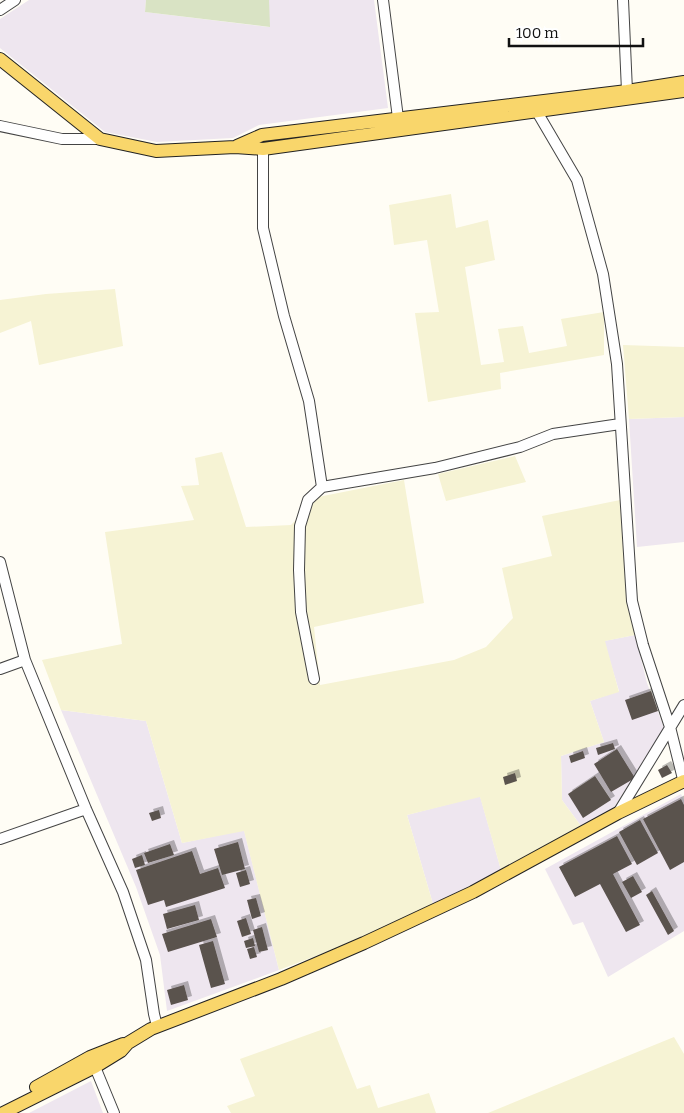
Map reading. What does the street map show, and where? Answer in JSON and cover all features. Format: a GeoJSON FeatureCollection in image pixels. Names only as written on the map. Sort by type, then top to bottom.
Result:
{"type":"FeatureCollection","features":[{"type":"Feature","properties":{"kind":"main road"},"geometry":{"type":"LineString","coordinates":[[0,59],[100,139],[156,151],[235,147],[262,149],[684,82]]}},
{"type":"Feature","properties":{"kind":"main road"},"geometry":{"type":"LineString","coordinates":[[235,147],[262,135],[398,118],[534,107],[684,91]]}},
{"type":"Feature","properties":{"kind":"main road"},"geometry":{"type":"LineString","coordinates":[[3,1113],[95,1066],[157,1026],[280,979],[364,943],[473,892],[618,813],[684,782]]}},
{"type":"Feature","properties":{"kind":"main road"},"geometry":{"type":"LineString","coordinates":[[0,1105],[90,1057],[117,1045],[128,1044]]}},
{"type":"Feature","properties":{"kind":"street"},"geometry":{"type":"LineString","coordinates":[[0,10],[15,0]]}},
{"type":"Feature","properties":{"kind":"street"},"geometry":{"type":"LineString","coordinates":[[383,0],[398,118]]}},
{"type":"Feature","properties":{"kind":"street"},"geometry":{"type":"LineString","coordinates":[[624,0],[627,90]]}},
{"type":"Feature","properties":{"kind":"street"},"geometry":{"type":"LineString","coordinates":[[534,107],[577,180],[601,265],[617,364],[632,601],[646,654],[670,727],[684,782]]}},
{"type":"Feature","properties":{"kind":"street"},"geometry":{"type":"LineString","coordinates":[[0,126],[62,139],[100,139]]}},
{"type":"Feature","properties":{"kind":"street"},"geometry":{"type":"LineString","coordinates":[[262,149],[263,228],[284,316],[309,401],[322,488]]}},
{"type":"Feature","properties":{"kind":"street"},"geometry":{"type":"LineString","coordinates":[[314,679],[301,612],[299,570],[300,526],[308,500],[322,488],[435,468],[520,447],[553,434],[620,424]]}},
{"type":"Feature","properties":{"kind":"street"},"geometry":{"type":"LineString","coordinates":[[0,562],[25,660],[86,809],[123,892],[146,960],[157,1026]]}},
{"type":"Feature","properties":{"kind":"street"},"geometry":{"type":"LineString","coordinates":[[0,669],[25,660]]}},
{"type":"Feature","properties":{"kind":"street"},"geometry":{"type":"LineString","coordinates":[[618,813],[684,705]]}},
{"type":"Feature","properties":{"kind":"street"},"geometry":{"type":"LineString","coordinates":[[0,839],[86,809]]}},
{"type":"Feature","properties":{"kind":"street"},"geometry":{"type":"LineString","coordinates":[[95,1066],[114,1113]]}},
{"type":"Feature","properties":{"kind":"shaded area"},"geometry":{"type":"Polygon","coordinates":[[[29,0],[146,0],[145,12],[269,27],[269,0],[374,0],[388,108],[259,125],[233,138],[157,142],[105,132],[0,48],[0,19],[29,0]]]}},
{"type":"Feature","properties":{"kind":"shaded area"},"geometry":{"type":"Polygon","coordinates":[[[451,194],[456,228],[488,220],[495,260],[465,267],[481,365],[504,362],[498,329],[523,326],[529,353],[567,346],[561,319],[604,312],[604,355],[500,373],[501,389],[428,402],[415,313],[439,312],[427,240],[394,245],[389,205],[451,194]]]}},
{"type":"Feature","properties":{"kind":"shaded area"},"geometry":{"type":"Polygon","coordinates":[[[115,289],[123,346],[39,365],[31,321],[0,333],[0,300],[46,294],[115,289]]]}},
{"type":"Feature","properties":{"kind":"shaded area"},"geometry":{"type":"Polygon","coordinates":[[[623,345],[684,347],[684,417],[629,419],[623,345]]]}},
{"type":"Feature","properties":{"kind":"shaded area"},"geometry":{"type":"Polygon","coordinates":[[[684,417],[684,542],[637,547],[629,419],[684,417]]]}},
{"type":"Feature","properties":{"kind":"shaded area"},"geometry":{"type":"Polygon","coordinates":[[[222,452],[246,527],[291,525],[318,497],[404,480],[424,603],[314,627],[320,685],[454,660],[486,647],[513,618],[502,568],[552,556],[542,516],[620,500],[627,604],[635,635],[605,641],[619,692],[590,701],[604,742],[561,756],[562,800],[581,826],[501,870],[480,797],[407,815],[433,904],[363,938],[279,970],[244,831],[182,843],[146,721],[61,710],[42,660],[122,644],[105,532],[194,520],[181,486],[199,485],[195,458],[222,452]]]}},
{"type":"Feature","properties":{"kind":"shaded area"},"geometry":{"type":"Polygon","coordinates":[[[515,456],[526,482],[446,501],[438,474],[515,456]]]}},
{"type":"Feature","properties":{"kind":"shaded area"},"geometry":{"type":"Polygon","coordinates":[[[635,635],[647,683],[664,728],[613,809],[581,826],[562,800],[561,756],[604,742],[590,701],[619,691],[604,641],[635,635]]]}},
{"type":"Feature","properties":{"kind":"shaded area"},"geometry":{"type":"Polygon","coordinates":[[[61,710],[146,721],[182,843],[244,830],[279,970],[167,1011],[160,955],[136,887],[61,710]]]}},
{"type":"Feature","properties":{"kind":"shaded area"},"geometry":{"type":"Polygon","coordinates":[[[681,794],[684,800],[684,931],[608,977],[583,922],[573,925],[545,869],[681,794]]]}},
{"type":"Feature","properties":{"kind":"shaded area"},"geometry":{"type":"Polygon","coordinates":[[[480,796],[501,870],[433,904],[407,815],[480,796]]]}},
{"type":"Feature","properties":{"kind":"shaded area"},"geometry":{"type":"Polygon","coordinates":[[[332,1026],[357,1089],[370,1085],[378,1108],[429,1093],[436,1113],[231,1113],[227,1106],[255,1096],[240,1059],[332,1026]]]}},
{"type":"Feature","properties":{"kind":"shaded area"},"geometry":{"type":"Polygon","coordinates":[[[674,1037],[684,1054],[684,1113],[488,1113],[674,1037]]]}},
{"type":"Feature","properties":{"kind":"shaded area"},"geometry":{"type":"Polygon","coordinates":[[[91,1081],[103,1113],[29,1113],[91,1081]]]}},
{"type":"Feature","properties":{"kind":"green space"},"geometry":{"type":"Polygon","coordinates":[[[146,0],[269,0],[270,27],[145,12],[146,0]]]}},
{"type":"Feature","properties":{"kind":"building"},"geometry":{"type":"Polygon","coordinates":[[[651,691],[658,711],[632,720],[625,700],[651,691]]]}},
{"type":"Feature","properties":{"kind":"building"},"geometry":{"type":"Polygon","coordinates":[[[613,743],[615,749],[598,755],[596,748],[613,743]]]}},
{"type":"Feature","properties":{"kind":"building"},"geometry":{"type":"Polygon","coordinates":[[[617,749],[635,778],[611,792],[594,764],[617,749]]]}},
{"type":"Feature","properties":{"kind":"building"},"geometry":{"type":"Polygon","coordinates":[[[583,751],[585,758],[571,763],[569,756],[583,751]]]}},
{"type":"Feature","properties":{"kind":"building"},"geometry":{"type":"Polygon","coordinates":[[[667,765],[672,773],[662,778],[658,770],[667,765]]]}},
{"type":"Feature","properties":{"kind":"building"},"geometry":{"type":"Polygon","coordinates":[[[515,773],[517,781],[505,785],[503,777],[515,773]]]}},
{"type":"Feature","properties":{"kind":"building"},"geometry":{"type":"Polygon","coordinates":[[[595,776],[611,800],[583,818],[568,794],[595,776]]]}},
{"type":"Feature","properties":{"kind":"building"},"geometry":{"type":"Polygon","coordinates":[[[681,799],[684,805],[684,862],[670,870],[643,819],[681,799]]]}},
{"type":"Feature","properties":{"kind":"building"},"geometry":{"type":"Polygon","coordinates":[[[159,810],[161,818],[152,821],[149,813],[159,810]]]}},
{"type":"Feature","properties":{"kind":"building"},"geometry":{"type":"Polygon","coordinates":[[[640,820],[658,853],[637,865],[619,832],[640,820]]]}},
{"type":"Feature","properties":{"kind":"building"},"geometry":{"type":"Polygon","coordinates":[[[617,836],[632,864],[613,874],[640,925],[626,932],[600,884],[575,897],[559,867],[617,836]]]}},
{"type":"Feature","properties":{"kind":"building"},"geometry":{"type":"Polygon","coordinates":[[[238,842],[245,869],[222,875],[214,849],[238,842]]]}},
{"type":"Feature","properties":{"kind":"building"},"geometry":{"type":"Polygon","coordinates":[[[170,844],[174,855],[148,863],[144,853],[170,844]]]}},
{"type":"Feature","properties":{"kind":"building"},"geometry":{"type":"Polygon","coordinates":[[[192,851],[200,874],[218,868],[225,888],[166,907],[164,900],[148,905],[136,870],[192,851]]]}},
{"type":"Feature","properties":{"kind":"building"},"geometry":{"type":"Polygon","coordinates":[[[142,855],[145,865],[135,868],[132,859],[142,855]]]}},
{"type":"Feature","properties":{"kind":"building"},"geometry":{"type":"Polygon","coordinates":[[[246,870],[250,884],[240,887],[236,873],[246,870]]]}},
{"type":"Feature","properties":{"kind":"building"},"geometry":{"type":"Polygon","coordinates":[[[633,876],[642,892],[631,898],[622,882],[633,876]]]}},
{"type":"Feature","properties":{"kind":"building"},"geometry":{"type":"Polygon","coordinates":[[[652,891],[674,931],[668,935],[646,895],[652,891]]]}},
{"type":"Feature","properties":{"kind":"building"},"geometry":{"type":"Polygon","coordinates":[[[256,898],[261,916],[252,919],[247,900],[256,898]]]}},
{"type":"Feature","properties":{"kind":"building"},"geometry":{"type":"Polygon","coordinates":[[[195,905],[199,920],[167,929],[163,914],[195,905]]]}},
{"type":"Feature","properties":{"kind":"building"},"geometry":{"type":"Polygon","coordinates":[[[246,918],[251,934],[242,937],[237,921],[246,918]]]}},
{"type":"Feature","properties":{"kind":"building"},"geometry":{"type":"Polygon","coordinates":[[[211,919],[217,937],[168,952],[162,934],[211,919]]]}},
{"type":"Feature","properties":{"kind":"building"},"geometry":{"type":"Polygon","coordinates":[[[262,927],[268,950],[259,952],[253,930],[262,927]]]}},
{"type":"Feature","properties":{"kind":"building"},"geometry":{"type":"Polygon","coordinates":[[[253,938],[255,946],[246,948],[244,941],[253,938]]]}},
{"type":"Feature","properties":{"kind":"building"},"geometry":{"type":"Polygon","coordinates":[[[213,941],[225,984],[211,988],[199,945],[213,941]]]}},
{"type":"Feature","properties":{"kind":"building"},"geometry":{"type":"Polygon","coordinates":[[[254,947],[257,957],[250,959],[247,949],[254,947]]]}},
{"type":"Feature","properties":{"kind":"building"},"geometry":{"type":"Polygon","coordinates":[[[184,985],[188,1000],[171,1005],[167,990],[184,985]]]}}]}
